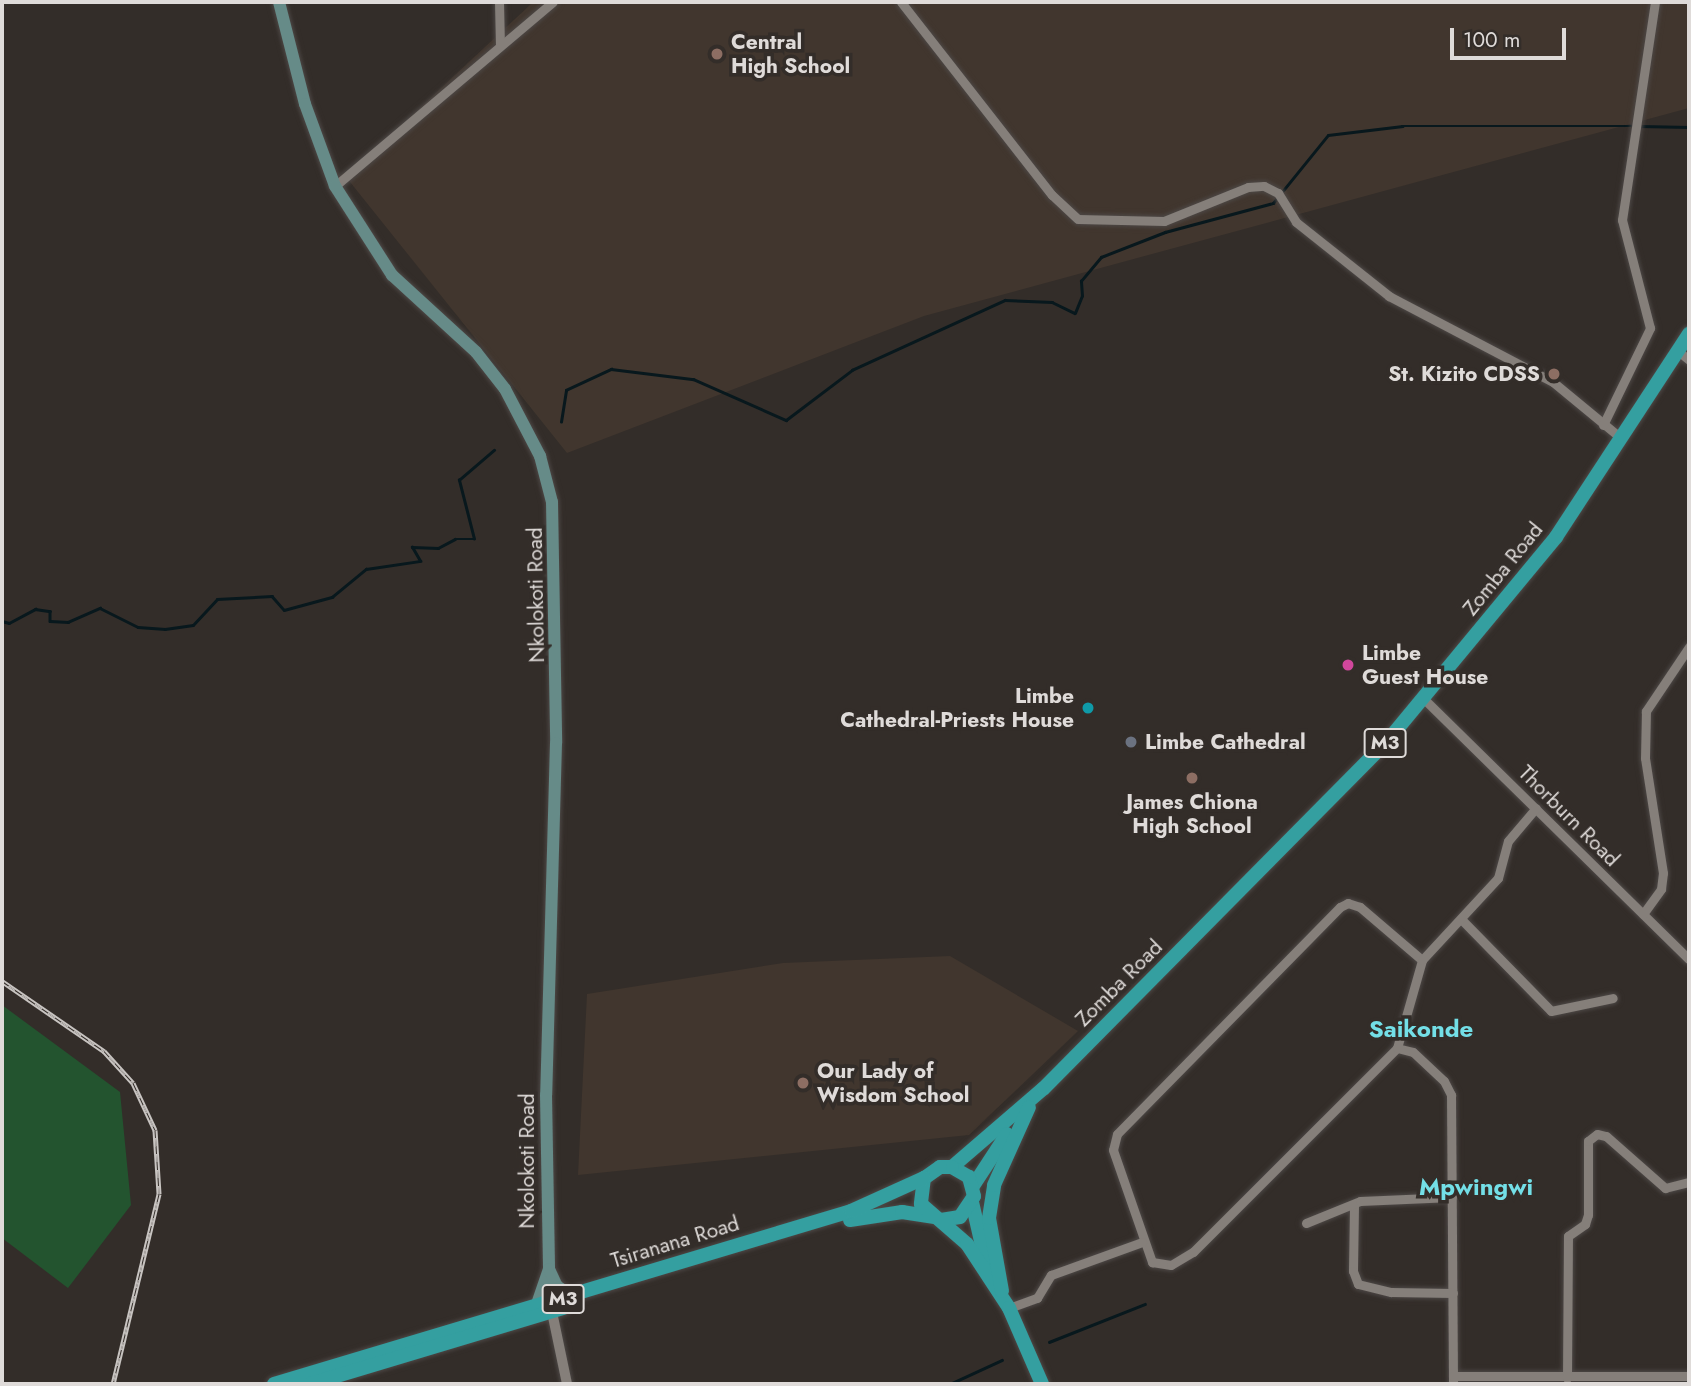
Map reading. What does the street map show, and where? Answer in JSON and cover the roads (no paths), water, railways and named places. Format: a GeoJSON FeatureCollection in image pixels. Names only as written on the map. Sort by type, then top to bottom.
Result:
{"type":"FeatureCollection","features":[{"type":"Feature","properties":{"kind":"highway","name":"Zomba Road"},"geometry":{"type":"LineString","coordinates":[[953,1167],[1029,1102],[1354,775],[1424,699],[1556,537],[1621,438],[1684,356],[1689,334]]}},
{"type":"Feature","properties":{"kind":"highway","name":"Zomba Road"},"geometry":{"type":"LineString","coordinates":[[973,1186],[1029,1102]]}},
{"type":"Feature","properties":{"kind":"highway"},"geometry":{"type":"LineString","coordinates":[[1007,1305],[993,1257],[989,1218],[994,1185],[1009,1143],[1029,1102]]}},
{"type":"Feature","properties":{"kind":"highway","name":"M3"},"geometry":{"type":"LineString","coordinates":[[953,1167],[940,1167],[924,1178],[921,1203],[967,1244],[1007,1305],[1042,1384]]}},
{"type":"Feature","properties":{"kind":"highway"},"geometry":{"type":"LineString","coordinates":[[953,1167],[964,1172],[973,1186]]}},
{"type":"Feature","properties":{"kind":"highway","name":"Tsiranana Road"},"geometry":{"type":"LineString","coordinates":[[274,1384],[875,1203],[924,1178]]}},
{"type":"Feature","properties":{"kind":"highway","name":"M3"},"geometry":{"type":"LineString","coordinates":[[973,1186],[972,1202],[993,1284]]}},
{"type":"Feature","properties":{"kind":"highway"},"geometry":{"type":"LineString","coordinates":[[938,1219],[960,1217],[972,1202]]}},
{"type":"Feature","properties":{"kind":"highway","name":"Tsiranana Road"},"geometry":{"type":"LineString","coordinates":[[310,1384],[855,1219],[902,1212],[938,1219]]}},
{"type":"Feature","properties":{"kind":"main road","name":"Nkolokoti Road"},"geometry":{"type":"LineString","coordinates":[[279,2],[311,122],[335,186],[393,275],[476,352],[505,389],[540,456],[552,502],[556,743],[545,1096],[549,1269],[536,1306]]}},
{"type":"Feature","properties":{"kind":"main road"},"geometry":{"type":"LineString","coordinates":[[549,1269],[557,1286],[572,1296]]}},
{"type":"Feature","properties":{"kind":"street"},"geometry":{"type":"LineString","coordinates":[[499,2],[500,46]]}},
{"type":"Feature","properties":{"kind":"street"},"geometry":{"type":"LineString","coordinates":[[335,186],[553,2]]}},
{"type":"Feature","properties":{"kind":"street"},"geometry":{"type":"LineString","coordinates":[[901,2],[1052,195],[1078,219],[1164,220],[1248,187],[1264,186],[1280,197],[1297,222],[1389,296],[1553,382],[1621,438]]}},
{"type":"Feature","properties":{"kind":"street"},"geometry":{"type":"LineString","coordinates":[[1603,425],[1650,328],[1622,220],[1640,127],[1655,2]]}},
{"type":"Feature","properties":{"kind":"street"},"geometry":{"type":"LineString","coordinates":[[1643,914],[1661,889],[1662,873],[1646,758],[1646,710],[1689,647]]}},
{"type":"Feature","properties":{"kind":"street","name":"Thorburn Road"},"geometry":{"type":"LineString","coordinates":[[1424,699],[1689,959]]}},
{"type":"Feature","properties":{"kind":"street"},"geometry":{"type":"LineString","coordinates":[[1422,960],[1354,903],[1340,907],[1114,1138],[1113,1150],[1142,1242],[1157,1266],[1171,1265],[1193,1252],[1397,1048],[1422,960],[1462,920],[1498,878],[1508,841],[1536,808]]}},
{"type":"Feature","properties":{"kind":"street"},"geometry":{"type":"LineString","coordinates":[[1462,920],[1551,1011],[1613,998]]}},
{"type":"Feature","properties":{"kind":"street"},"geometry":{"type":"LineString","coordinates":[[1397,1048],[1410,1050],[1449,1087],[1453,1380],[1689,1376]]}},
{"type":"Feature","properties":{"kind":"street"},"geometry":{"type":"LineString","coordinates":[[1567,1378],[1568,1236],[1585,1224],[1588,1215],[1588,1141],[1597,1134],[1606,1136],[1665,1188],[1689,1182]]}},
{"type":"Feature","properties":{"kind":"street"},"geometry":{"type":"LineString","coordinates":[[1306,1223],[1354,1206],[1360,1201],[1399,1197],[1452,1197]]}},
{"type":"Feature","properties":{"kind":"street"},"geometry":{"type":"LineString","coordinates":[[1354,1206],[1353,1271],[1358,1284],[1391,1292],[1452,1293]]}},
{"type":"Feature","properties":{"kind":"street"},"geometry":{"type":"LineString","coordinates":[[1007,1305],[1037,1298],[1051,1275],[1142,1242]]}},
{"type":"Feature","properties":{"kind":"street"},"geometry":{"type":"LineString","coordinates":[[552,1311],[567,1384]]}},
{"type":"Feature","properties":{"kind":"waterway"},"geometry":{"type":"LineString","coordinates":[[561,422],[566,390],[611,369],[693,379],[786,420],[852,370],[1005,300],[1052,302],[1075,313],[1082,296],[1081,281],[1101,257],[1165,232],[1273,203],[1328,135],[1402,126],[1633,126]]}},
{"type":"Feature","properties":{"kind":"waterway"},"geometry":{"type":"LineString","coordinates":[[1640,126],[1689,127]]}},
{"type":"Feature","properties":{"kind":"waterway"},"geometry":{"type":"LineString","coordinates":[[2,621],[9,623],[35,609],[50,611],[50,621],[68,622],[100,608],[138,627],[165,629],[193,625],[217,599],[272,596],[284,610],[332,597],[366,569],[420,561],[412,547],[438,548],[455,539],[474,539],[459,480],[494,450]]}},
{"type":"Feature","properties":{"kind":"waterway"},"geometry":{"type":"LineString","coordinates":[[1049,1342],[1145,1304]]}},
{"type":"Feature","properties":{"kind":"waterway"},"geometry":{"type":"LineString","coordinates":[[950,1384],[1002,1360]]}},
{"type":"Feature","properties":{"kind":"railway"},"geometry":{"type":"LineString","coordinates":[[2,981],[104,1051],[133,1083],[155,1130],[159,1194],[113,1384]]}},
{"type":"Feature","properties":{"kind":"place","name":"Central High School"},"geometry":{"type":"Point","coordinates":[717,54]}},
{"type":"Feature","properties":{"kind":"place","name":"St. Kizito CDSS"},"geometry":{"type":"Point","coordinates":[1554,374]}},
{"type":"Feature","properties":{"kind":"place","name":"Limbe Guest House"},"geometry":{"type":"Point","coordinates":[1348,665]}},
{"type":"Feature","properties":{"kind":"place","name":"Limbe Cathedral-Priests House"},"geometry":{"type":"Point","coordinates":[1088,708]}},
{"type":"Feature","properties":{"kind":"place","name":"Limbe Cathedral"},"geometry":{"type":"Point","coordinates":[1131,742]}},
{"type":"Feature","properties":{"kind":"place","name":"James Chiona High School"},"geometry":{"type":"Point","coordinates":[1192,778]}},
{"type":"Feature","properties":{"kind":"place","name":"Our Lady of Wisdom School"},"geometry":{"type":"Point","coordinates":[803,1083]}},
{"type":"Feature","properties":{"kind":"district","name":"Saikonde"},"geometry":{"type":"Point","coordinates":[1421,1029]}},
{"type":"Feature","properties":{"kind":"district","name":"Mpwingwi"},"geometry":{"type":"Point","coordinates":[1476,1187]}}]}
